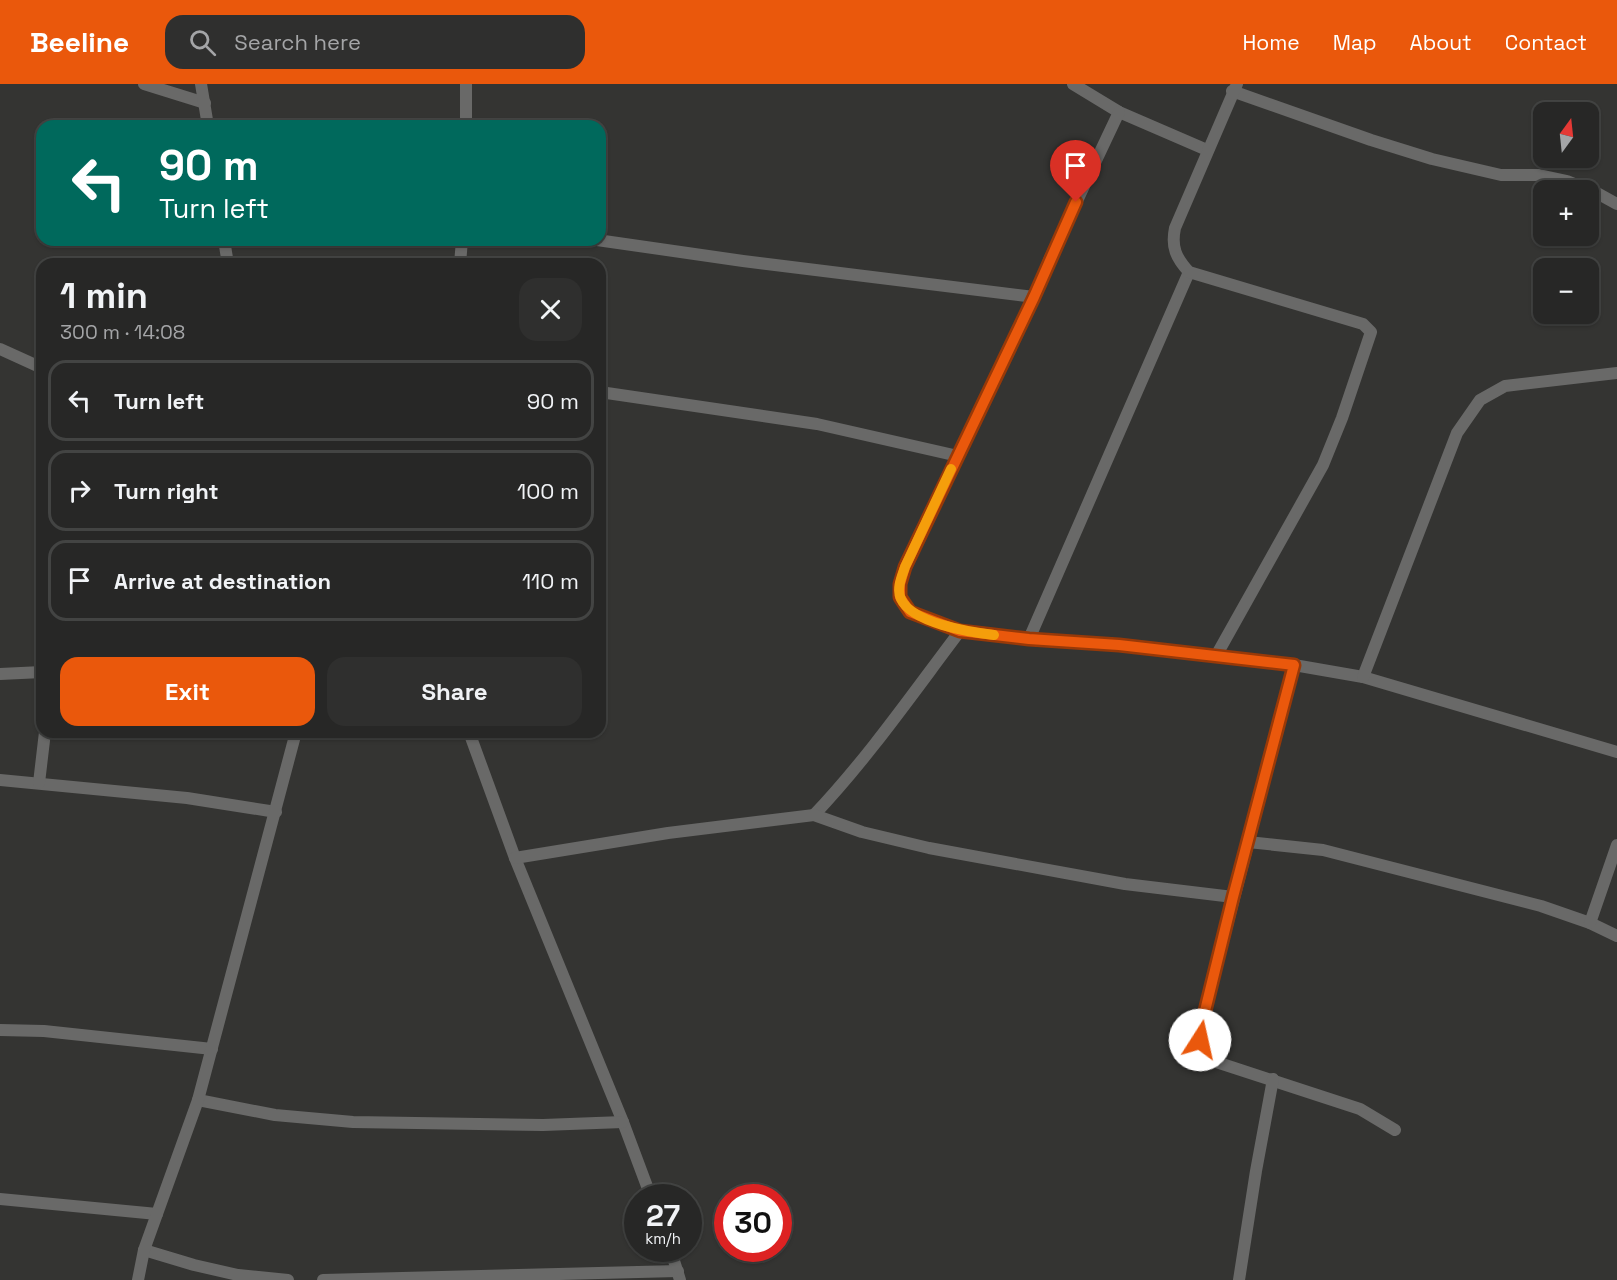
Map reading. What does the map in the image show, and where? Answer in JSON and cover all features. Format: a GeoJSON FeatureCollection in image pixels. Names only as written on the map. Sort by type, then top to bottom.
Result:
{"type":"FeatureCollection","features":[{"type":"Feature","properties":{"kind":"street"},"geometry":{"type":"LineString","coordinates":[[144,84],[205,103]]}},
{"type":"Feature","properties":{"kind":"street"},"geometry":{"type":"LineString","coordinates":[[201,84],[207,120]]}},
{"type":"Feature","properties":{"kind":"street"},"geometry":{"type":"LineString","coordinates":[[466,84],[466,120]]}},
{"type":"Feature","properties":{"kind":"street"},"geometry":{"type":"LineString","coordinates":[[1073,84],[1119,112],[1207,150]]}},
{"type":"Feature","properties":{"kind":"street"},"geometry":{"type":"LineString","coordinates":[[1216,656],[1323,465],[1342,418],[1371,332],[1363,324],[1189,272],[1179,261],[1174,252],[1172,240],[1175,228],[1234,88],[1351,134],[1432,159],[1501,175],[1539,175],[1567,181],[1617,204]]}},
{"type":"Feature","properties":{"kind":"street"},"geometry":{"type":"LineString","coordinates":[[1119,112],[1034,297],[905,567],[900,597],[910,612],[960,631],[1216,656],[1294,665],[1363,677],[1617,752]]}},
{"type":"Feature","properties":{"kind":"street"},"geometry":{"type":"LineString","coordinates":[[606,241],[743,261],[1034,297]]}},
{"type":"Feature","properties":{"kind":"street"},"geometry":{"type":"LineString","coordinates":[[1029,639],[1189,272]]}},
{"type":"Feature","properties":{"kind":"street"},"geometry":{"type":"LineString","coordinates":[[0,349],[36,365]]}},
{"type":"Feature","properties":{"kind":"street"},"geometry":{"type":"LineString","coordinates":[[1363,677],[1457,433],[1480,400],[1505,386],[1617,373]]}},
{"type":"Feature","properties":{"kind":"street"},"geometry":{"type":"LineString","coordinates":[[606,393],[817,424],[958,456]]}},
{"type":"Feature","properties":{"kind":"street"},"geometry":{"type":"LineString","coordinates":[[814,815],[853,770],[960,631]]}},
{"type":"Feature","properties":{"kind":"street"},"geometry":{"type":"LineString","coordinates":[[1294,665],[1203,1019],[1200,1040],[1202,1053],[1207,1059],[1360,1109],[1395,1130]]}},
{"type":"Feature","properties":{"kind":"street"},"geometry":{"type":"LineString","coordinates":[[0,674],[36,672]]}},
{"type":"Feature","properties":{"kind":"street"},"geometry":{"type":"LineString","coordinates":[[39,783],[44,738]]}},
{"type":"Feature","properties":{"kind":"street"},"geometry":{"type":"LineString","coordinates":[[138,1280],[144,1250],[198,1100],[294,738]]}},
{"type":"Feature","properties":{"kind":"street"},"geometry":{"type":"LineString","coordinates":[[471,738],[515,858],[624,1122],[646,1184]]}},
{"type":"Feature","properties":{"kind":"street"},"geometry":{"type":"LineString","coordinates":[[0,780],[187,798],[276,812]]}},
{"type":"Feature","properties":{"kind":"street"},"geometry":{"type":"LineString","coordinates":[[515,858],[668,833],[814,815],[862,832],[929,848],[1125,884],[1233,897]]}},
{"type":"Feature","properties":{"kind":"street"},"geometry":{"type":"LineString","coordinates":[[1248,842],[1323,850],[1541,906],[1590,923],[1617,936]]}},
{"type":"Feature","properties":{"kind":"street"},"geometry":{"type":"LineString","coordinates":[[1590,923],[1617,845]]}},
{"type":"Feature","properties":{"kind":"street"},"geometry":{"type":"LineString","coordinates":[[0,1030],[44,1031],[212,1049]]}},
{"type":"Feature","properties":{"kind":"street"},"geometry":{"type":"LineString","coordinates":[[1239,1280],[1273,1079]]}},
{"type":"Feature","properties":{"kind":"street"},"geometry":{"type":"LineString","coordinates":[[198,1100],[275,1115],[353,1122],[543,1125],[624,1122]]}},
{"type":"Feature","properties":{"kind":"street"},"geometry":{"type":"LineString","coordinates":[[0,1199],[156,1215]]}},
{"type":"Feature","properties":{"kind":"street"},"geometry":{"type":"LineString","coordinates":[[144,1250],[227,1272],[288,1280]]}},
{"type":"Feature","properties":{"kind":"street"},"geometry":{"type":"LineString","coordinates":[[323,1280],[679,1276]]}},
{"type":"Feature","properties":{"kind":"slow traffic"},"geometry":{"type":"LineString","coordinates":[[951,469],[905,567],[900,584],[900,597],[910,612],[960,631],[994,635]]}},
{"type":"Feature","properties":{"kind":"route"},"geometry":{"type":"LineString","coordinates":[[1076,202],[1034,297],[905,567],[900,584],[900,597],[910,612],[960,631],[1029,639],[1119,645],[1294,665],[1233,897],[1200,1040]]}}]}
